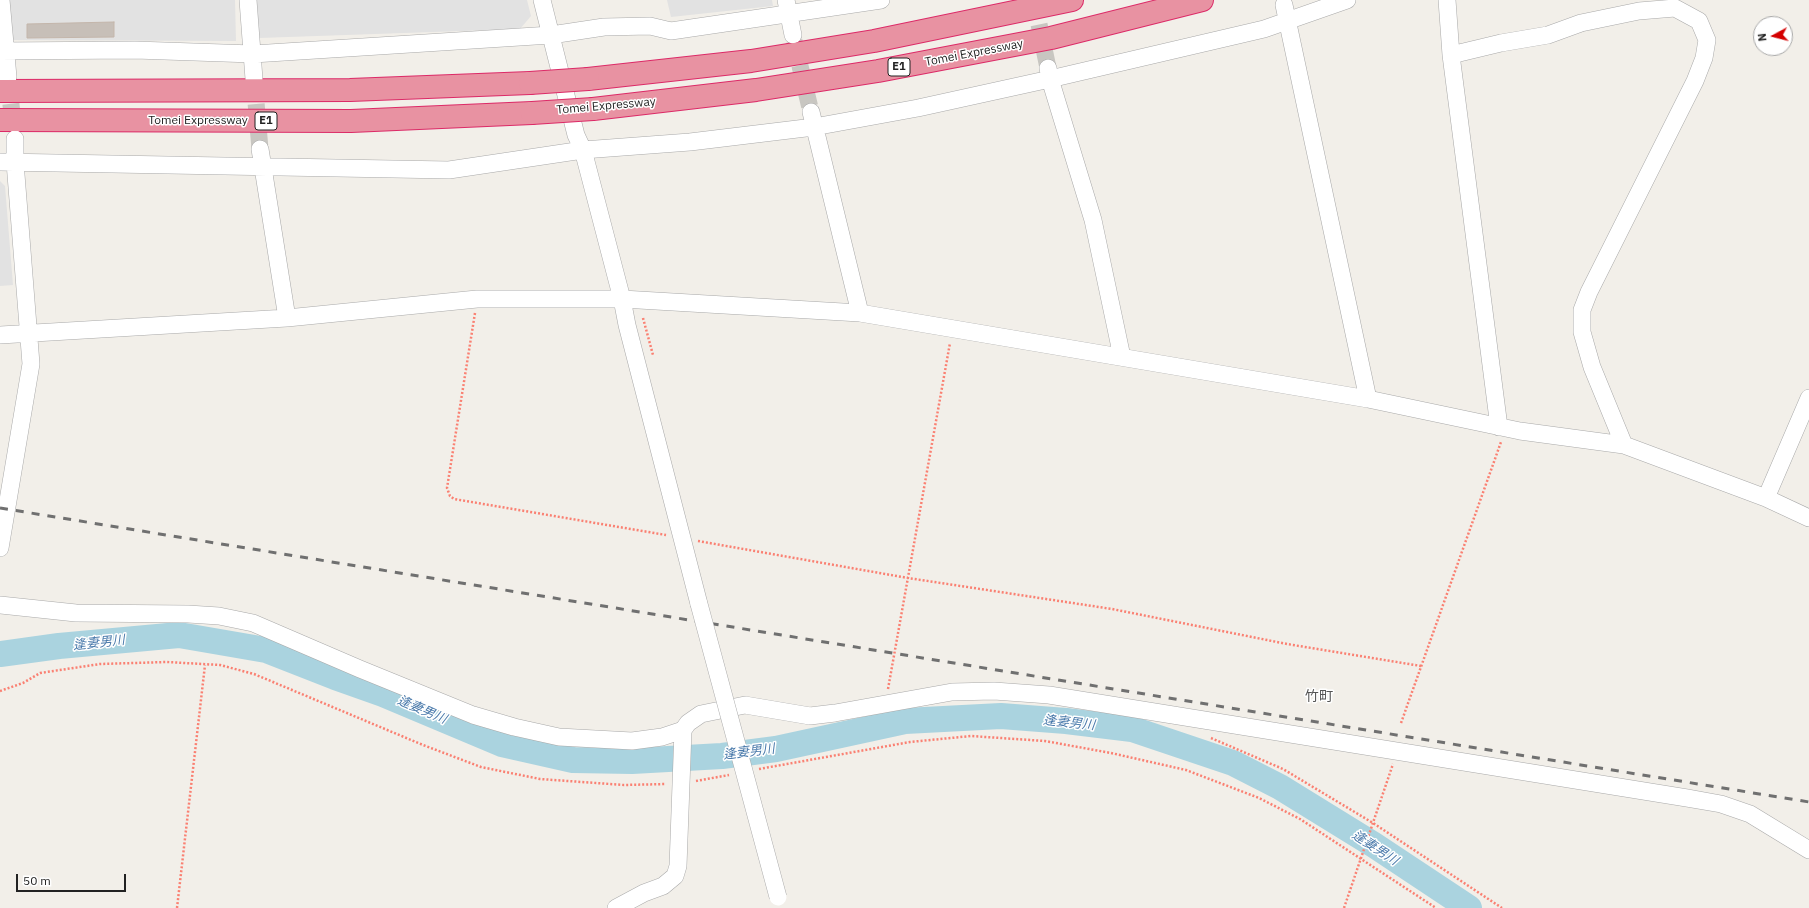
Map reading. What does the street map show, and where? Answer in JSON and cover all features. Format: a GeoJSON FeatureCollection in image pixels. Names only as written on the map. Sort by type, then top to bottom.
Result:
{"type":"FeatureCollection","features":[{"type":"Feature","properties":{"kind":"highway"},"geometry":{"type":"LineString","coordinates":[[4,84],[350,90],[588,80],[751,61],[874,41],[1072,0]]}},
{"type":"Feature","properties":{"kind":"highway","name":"Tomei Expressway"},"geometry":{"type":"LineString","coordinates":[[0,120],[351,121],[532,113],[593,108],[756,90],[878,71],[1051,38],[1202,0]]}},
{"type":"Feature","properties":{"kind":"street"},"geometry":{"type":"LineString","coordinates":[[1,0],[4,84]]}},
{"type":"Feature","properties":{"kind":"street"},"geometry":{"type":"LineString","coordinates":[[248,0],[254,79]]}},
{"type":"Feature","properties":{"kind":"street"},"geometry":{"type":"LineString","coordinates":[[542,0],[576,135],[583,150],[622,299],[627,325],[699,604],[780,902]]}},
{"type":"Feature","properties":{"kind":"street"},"geometry":{"type":"LineString","coordinates":[[3,51],[135,50],[253,54],[551,35],[604,27],[650,26],[670,30],[788,7],[881,0]]}},
{"type":"Feature","properties":{"kind":"street"},"geometry":{"type":"LineString","coordinates":[[8,162],[449,170],[583,150],[690,142],[812,119],[918,108],[1049,74],[1287,22],[1347,0]]}},
{"type":"Feature","properties":{"kind":"street"},"geometry":{"type":"LineString","coordinates":[[1447,0],[1451,55],[1508,429]]}},
{"type":"Feature","properties":{"kind":"street"},"geometry":{"type":"LineString","coordinates":[[1284,5],[1368,399]]}},
{"type":"Feature","properties":{"kind":"street"},"geometry":{"type":"LineString","coordinates":[[788,7],[793,35]]}},
{"type":"Feature","properties":{"kind":"street"},"geometry":{"type":"LineString","coordinates":[[1451,55],[1501,43],[1548,35],[1581,24],[1638,11],[1675,8],[1699,21],[1707,40],[1704,58],[1695,81],[1588,292],[1582,310],[1582,332],[1592,367],[1624,445]]}},
{"type":"Feature","properties":{"kind":"street"},"geometry":{"type":"LineString","coordinates":[[1049,74],[1093,220],[1122,357]]}},
{"type":"Feature","properties":{"kind":"street"},"geometry":{"type":"LineString","coordinates":[[812,119],[860,313]]}},
{"type":"Feature","properties":{"kind":"street"},"geometry":{"type":"LineString","coordinates":[[0,548],[31,364],[29,332],[8,162],[15,139]]}},
{"type":"Feature","properties":{"kind":"street"},"geometry":{"type":"LineString","coordinates":[[260,149],[287,318]]}},
{"type":"Feature","properties":{"kind":"street"},"geometry":{"type":"LineString","coordinates":[[0,335],[29,332],[287,318],[477,299],[622,299],[860,313],[1368,399],[1508,429],[1624,445],[1766,498],[1809,518]]}},
{"type":"Feature","properties":{"kind":"street"},"geometry":{"type":"LineString","coordinates":[[1766,498],[1809,398]]}},
{"type":"Feature","properties":{"kind":"street"},"geometry":{"type":"LineString","coordinates":[[0,605],[76,613],[188,614],[219,616],[253,623],[473,715],[514,727],[559,737],[632,741],[662,737],[683,730]]}},
{"type":"Feature","properties":{"kind":"street"},"geometry":{"type":"LineString","coordinates":[[616,908],[644,893],[663,886],[675,876],[678,866],[683,730],[688,723],[701,714],[745,705],[810,716],[835,713],[952,692],[994,691],[1049,695],[1721,804],[1750,814],[1809,850]]}},
{"type":"Feature","properties":{"kind":"path"},"geometry":{"type":"LineString","coordinates":[[477,299],[447,488],[450,496],[454,499],[672,536]]}},
{"type":"Feature","properties":{"kind":"path"},"geometry":{"type":"LineString","coordinates":[[886,703],[952,329]]}},
{"type":"Feature","properties":{"kind":"path"},"geometry":{"type":"LineString","coordinates":[[1401,723],[1508,429]]}},
{"type":"Feature","properties":{"kind":"path"},"geometry":{"type":"LineString","coordinates":[[693,540],[908,578],[1112,609],[1287,644],[1421,666]]}},
{"type":"Feature","properties":{"kind":"path"},"geometry":{"type":"LineString","coordinates":[[0,691],[23,683],[40,673],[100,664],[167,662],[220,665],[254,674],[423,745],[481,767],[540,779],[624,785],[682,781],[735,774]]}},
{"type":"Feature","properties":{"kind":"path"},"geometry":{"type":"LineString","coordinates":[[177,908],[205,665]]}},
{"type":"Feature","properties":{"kind":"path"},"geometry":{"type":"LineString","coordinates":[[758,769],[910,742],[971,736],[1045,741],[1111,753],[1186,770],[1259,798],[1300,819],[1436,908]]}},
{"type":"Feature","properties":{"kind":"path"},"geometry":{"type":"LineString","coordinates":[[1209,737],[1283,769],[1373,823],[1502,908]]}},
{"type":"Feature","properties":{"kind":"path"},"geometry":{"type":"LineString","coordinates":[[1344,908],[1397,751]]}},
{"type":"Feature","properties":{"kind":"shaded area"},"geometry":{"type":"Polygon","coordinates":[[[8,0],[235,0],[236,41],[12,40],[8,0]]]}},
{"type":"Feature","properties":{"kind":"shaded area"},"geometry":{"type":"Polygon","coordinates":[[[255,0],[527,0],[531,16],[520,29],[259,38],[255,0]]]}},
{"type":"Feature","properties":{"kind":"shaded area"},"geometry":{"type":"Polygon","coordinates":[[[667,0],[772,0],[773,6],[671,17],[667,0]]]}},
{"type":"Feature","properties":{"kind":"shaded area"},"geometry":{"type":"Polygon","coordinates":[[[0,181],[5,186],[13,285],[0,286],[0,181]]]}},
{"type":"Feature","properties":{"kind":"building"},"geometry":{"type":"Polygon","coordinates":[[[114,22],[114,37],[27,38],[27,24],[114,22]]]}},
{"type":"Feature","properties":{"kind":"waterway","name":"逢妻男川"},"geometry":{"type":"LineString","coordinates":[[0,654],[59,646],[179,635],[266,650],[383,694],[502,744],[573,760],[632,761],[722,756],[776,749],[905,721],[1001,716],[1066,721],[1132,729],[1233,763],[1280,787],[1374,845],[1469,908]]}},
{"type":"Feature","properties":{"kind":"tunnel"},"geometry":{"type":"LineString","coordinates":[[1034,0],[1048,68]]}},
{"type":"Feature","properties":{"kind":"tunnel"},"geometry":{"type":"LineString","coordinates":[[794,41],[811,112]]}},
{"type":"Feature","properties":{"kind":"tunnel"},"geometry":{"type":"LineString","coordinates":[[8,79],[14,131]]}},
{"type":"Feature","properties":{"kind":"tunnel"},"geometry":{"type":"LineString","coordinates":[[254,79],[260,149]]}},
{"type":"Feature","properties":{"kind":"railway"},"geometry":{"type":"LineString","coordinates":[[0,508],[1809,802]]}},
{"type":"Feature","properties":{"kind":"district","name":"竹町"},"geometry":{"type":"Point","coordinates":[1319,697]}}]}
